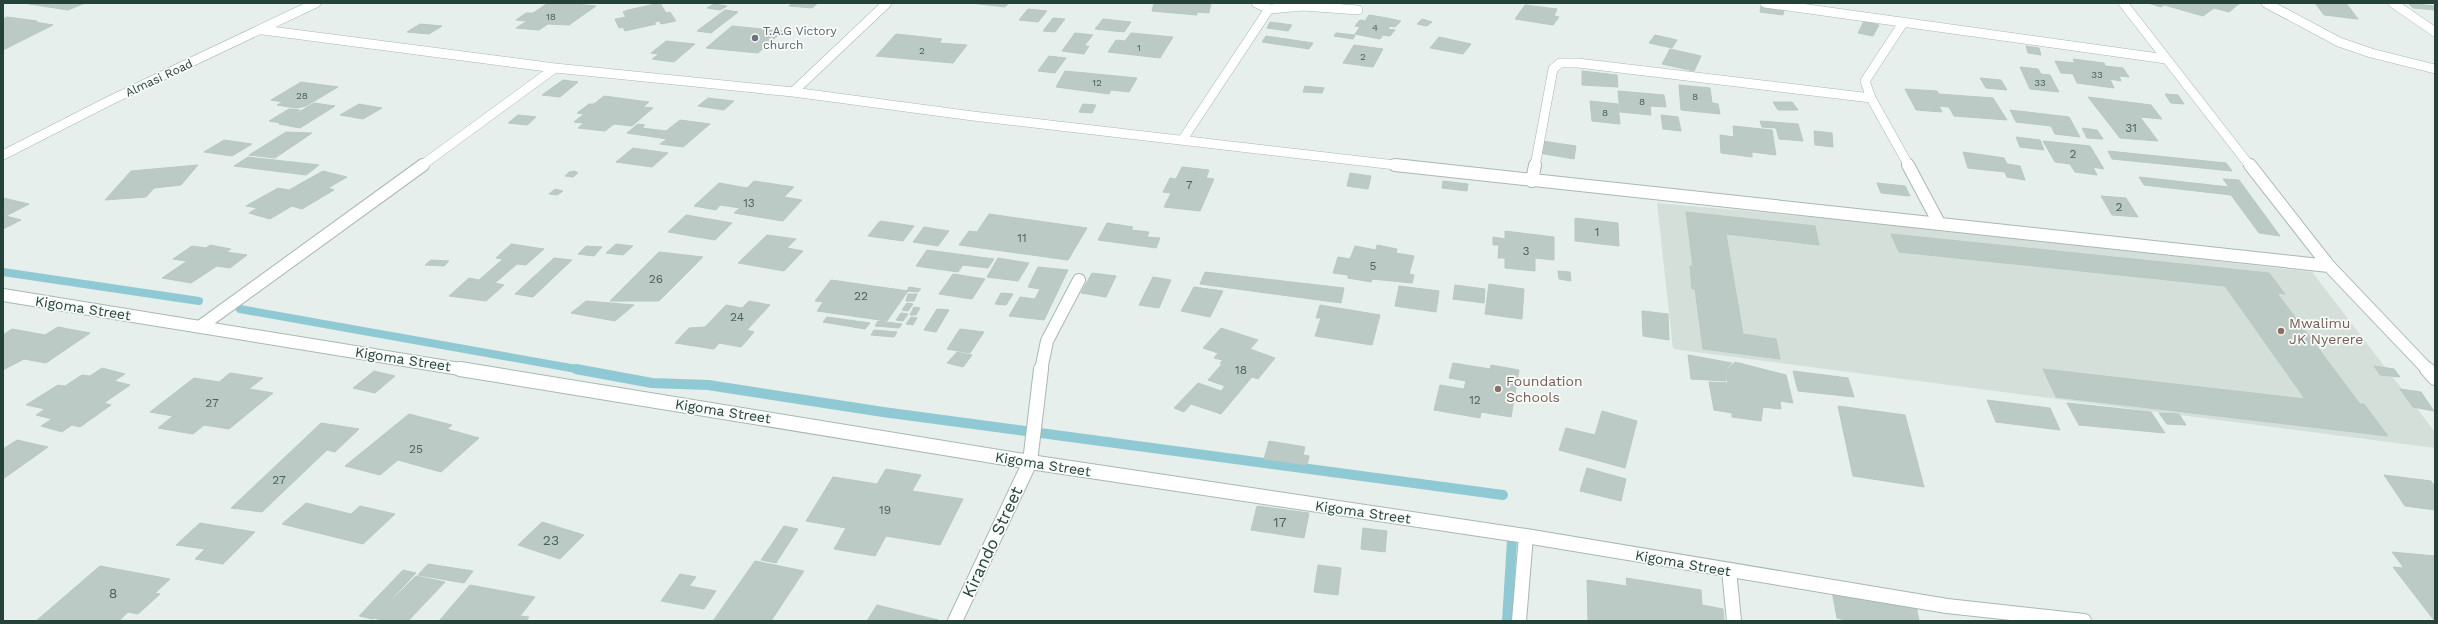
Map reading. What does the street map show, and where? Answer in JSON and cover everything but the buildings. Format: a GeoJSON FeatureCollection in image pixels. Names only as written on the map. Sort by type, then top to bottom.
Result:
{"type":"FeatureCollection","features":[{"type":"Feature","properties":{"kind":"street","name":"Almasi Road"},"geometry":{"type":"LineString","coordinates":[[3,155],[111,100],[262,30],[316,3]]}},
{"type":"Feature","properties":{"kind":"street"},"geometry":{"type":"LineString","coordinates":[[793,92],[887,3]]}},
{"type":"Feature","properties":{"kind":"street"},"geometry":{"type":"LineString","coordinates":[[1256,3],[1263,4],[1269,9],[1303,6],[1358,10]]}},
{"type":"Feature","properties":{"kind":"street"},"geometry":{"type":"LineString","coordinates":[[1765,3],[2166,60]]}},
{"type":"Feature","properties":{"kind":"street"},"geometry":{"type":"LineString","coordinates":[[2123,3],[2166,60],[2329,266],[2435,378]]}},
{"type":"Feature","properties":{"kind":"street"},"geometry":{"type":"LineString","coordinates":[[2266,3],[2339,42],[2370,53],[2435,70]]}},
{"type":"Feature","properties":{"kind":"street"},"geometry":{"type":"LineString","coordinates":[[2392,3],[2435,32]]}},
{"type":"Feature","properties":{"kind":"street"},"geometry":{"type":"LineString","coordinates":[[1183,139],[1269,9]]}},
{"type":"Feature","properties":{"kind":"street"},"geometry":{"type":"LineString","coordinates":[[1903,23],[1871,69],[1865,81],[1871,98],[1885,120],[1939,224]]}},
{"type":"Feature","properties":{"kind":"street"},"geometry":{"type":"LineString","coordinates":[[262,30],[555,68],[793,92],[973,116],[1183,139],[1532,181],[2329,266]]}},
{"type":"Feature","properties":{"kind":"street"},"geometry":{"type":"LineString","coordinates":[[1532,181],[1552,69],[1560,63],[1578,63],[1871,98]]}},
{"type":"Feature","properties":{"kind":"street"},"geometry":{"type":"LineString","coordinates":[[201,326],[555,68]]}},
{"type":"Feature","properties":{"kind":"street","name":"Kirando Street"},"geometry":{"type":"LineString","coordinates":[[955,621],[1030,462],[1040,375],[1047,341],[1079,280]]}},
{"type":"Feature","properties":{"kind":"street","name":"Kigoma Street"},"geometry":{"type":"LineString","coordinates":[[3,295],[1030,462],[1526,536],[1948,606],[2084,621]]}},
{"type":"Feature","properties":{"kind":"street"},"geometry":{"type":"LineString","coordinates":[[1519,621],[1526,536]]}},
{"type":"Feature","properties":{"kind":"street"},"geometry":{"type":"LineString","coordinates":[[1729,570],[1734,621]]}},
{"type":"Feature","properties":{"kind":"shaded area"},"geometry":{"type":"Polygon","coordinates":[[[1657,203],[1923,227],[2312,272],[2435,432],[2435,448],[1673,349],[1657,203]]]}},
{"type":"Feature","properties":{"kind":"waterway"},"geometry":{"type":"LineString","coordinates":[[3,272],[199,301]]}},
{"type":"Feature","properties":{"kind":"waterway"},"geometry":{"type":"LineString","coordinates":[[240,309],[582,370]]}},
{"type":"Feature","properties":{"kind":"waterway"},"geometry":{"type":"LineString","coordinates":[[576,369],[652,383],[708,385],[883,412],[1503,495]]}},
{"type":"Feature","properties":{"kind":"waterway"},"geometry":{"type":"LineString","coordinates":[[1507,621],[1512,541]]}},
{"type":"Feature","properties":{"kind":"place","name":"T.A.G Victory church"},"geometry":{"type":"Point","coordinates":[755,38]}},
{"type":"Feature","properties":{"kind":"place","name":"Mwalimu JK Nyerere"},"geometry":{"type":"Point","coordinates":[2281,331]}},
{"type":"Feature","properties":{"kind":"place","name":"Foundation Schools"},"geometry":{"type":"Point","coordinates":[1498,389]}}]}
